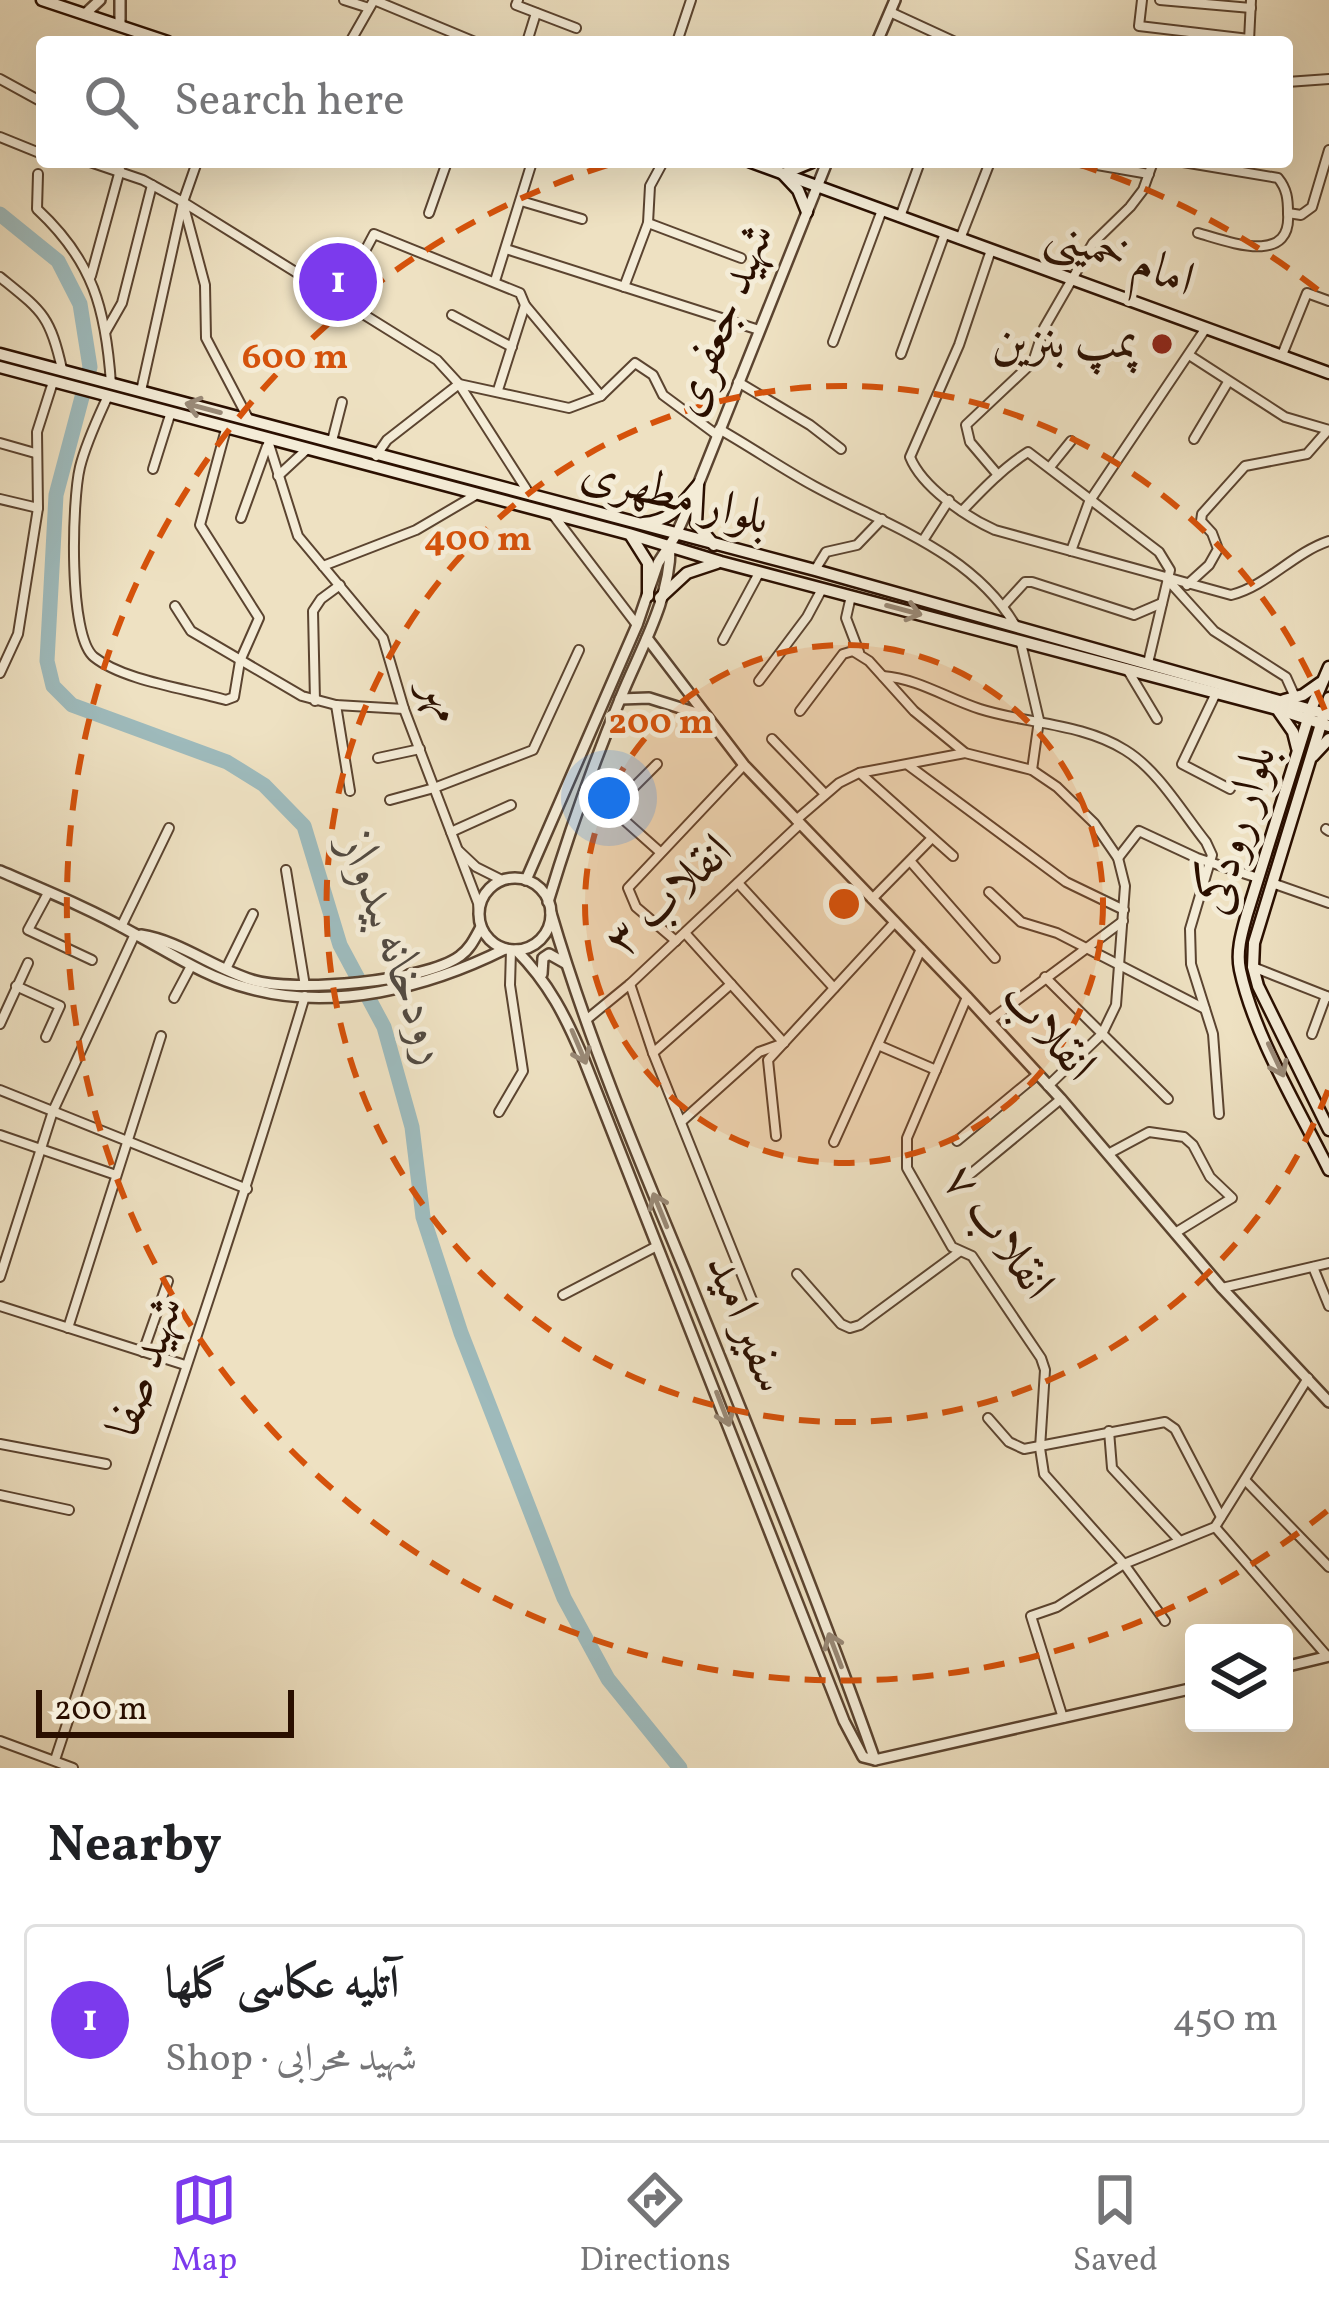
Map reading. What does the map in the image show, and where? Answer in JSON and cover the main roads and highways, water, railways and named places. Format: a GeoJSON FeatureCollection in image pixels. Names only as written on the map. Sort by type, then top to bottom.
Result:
{"type":"FeatureCollection","features":[{"type":"Feature","properties":{"kind":"main road"},"geometry":{"type":"LineString","coordinates":[[42,0],[150,36]]}},
{"type":"Feature","properties":{"kind":"main road","name":"امام خمینی"},"geometry":{"type":"LineString","coordinates":[[769,168],[1329,373]]}},
{"type":"Feature","properties":{"kind":"main road"},"geometry":{"type":"LineString","coordinates":[[798,168],[783,174],[798,190],[807,212]]}},
{"type":"Feature","properties":{"kind":"main road","name":"بلوار مطهری"},"geometry":{"type":"LineString","coordinates":[[0,354],[88,385],[104,397],[304,451],[531,496],[722,555],[815,570],[1148,663],[1320,717]]}},
{"type":"Feature","properties":{"kind":"main road","name":"بلوار مطهری"},"geometry":{"type":"LineString","coordinates":[[0,367],[53,382],[68,377]]}},
{"type":"Feature","properties":{"kind":"main road","name":"بلوار مطهری"},"geometry":{"type":"LineString","coordinates":[[88,385],[108,383],[141,391],[376,455],[474,496],[632,529]]}},
{"type":"Feature","properties":{"kind":"main road"},"geometry":{"type":"LineString","coordinates":[[698,485],[696,524],[722,555],[654,597],[648,563],[632,529],[664,520],[698,485]]}},
{"type":"Feature","properties":{"kind":"main road","name":"بلوار مطهری"},"geometry":{"type":"LineString","coordinates":[[722,555],[759,572],[822,589],[1216,693],[1278,702]]}},
{"type":"Feature","properties":{"kind":"main road"},"geometry":{"type":"LineString","coordinates":[[1328,671],[1315,689],[1278,702],[1303,759],[1329,739]]}},
{"type":"Feature","properties":{"kind":"main road"},"geometry":{"type":"LineString","coordinates":[[1320,717],[1328,671]]}},
{"type":"Feature","properties":{"kind":"main road"},"geometry":{"type":"LineString","coordinates":[[1320,717],[1329,698]]}},
{"type":"Feature","properties":{"kind":"main road","name":"بلوار رودکی"},"geometry":{"type":"LineString","coordinates":[[1320,717],[1258,878],[1240,942],[1240,968],[1262,1030],[1329,1170]]}},
{"type":"Feature","properties":{"kind":"main road","name":"بلوار رودکی"},"geometry":{"type":"LineString","coordinates":[[1303,759],[1254,943],[1252,968],[1327,1122]]}},
{"type":"Feature","properties":{"kind":"waterway","name":"رودخانه بیدواز"},"geometry":{"type":"LineString","coordinates":[[0,214],[58,261],[80,304],[90,367],[56,495],[47,661],[53,686],[72,705],[227,762],[264,785],[304,826],[340,945],[384,1027],[412,1127],[423,1217],[461,1333],[564,1598],[608,1679],[680,1768]]}},
{"type":"Feature","properties":{"kind":"place","name":"آتلیه عکاسی گلها"},"geometry":{"type":"Point","coordinates":[338,282]}},
{"type":"Feature","properties":{"kind":"place","name":"پمپ بنزین"},"geometry":{"type":"Point","coordinates":[1162,344]}}]}
